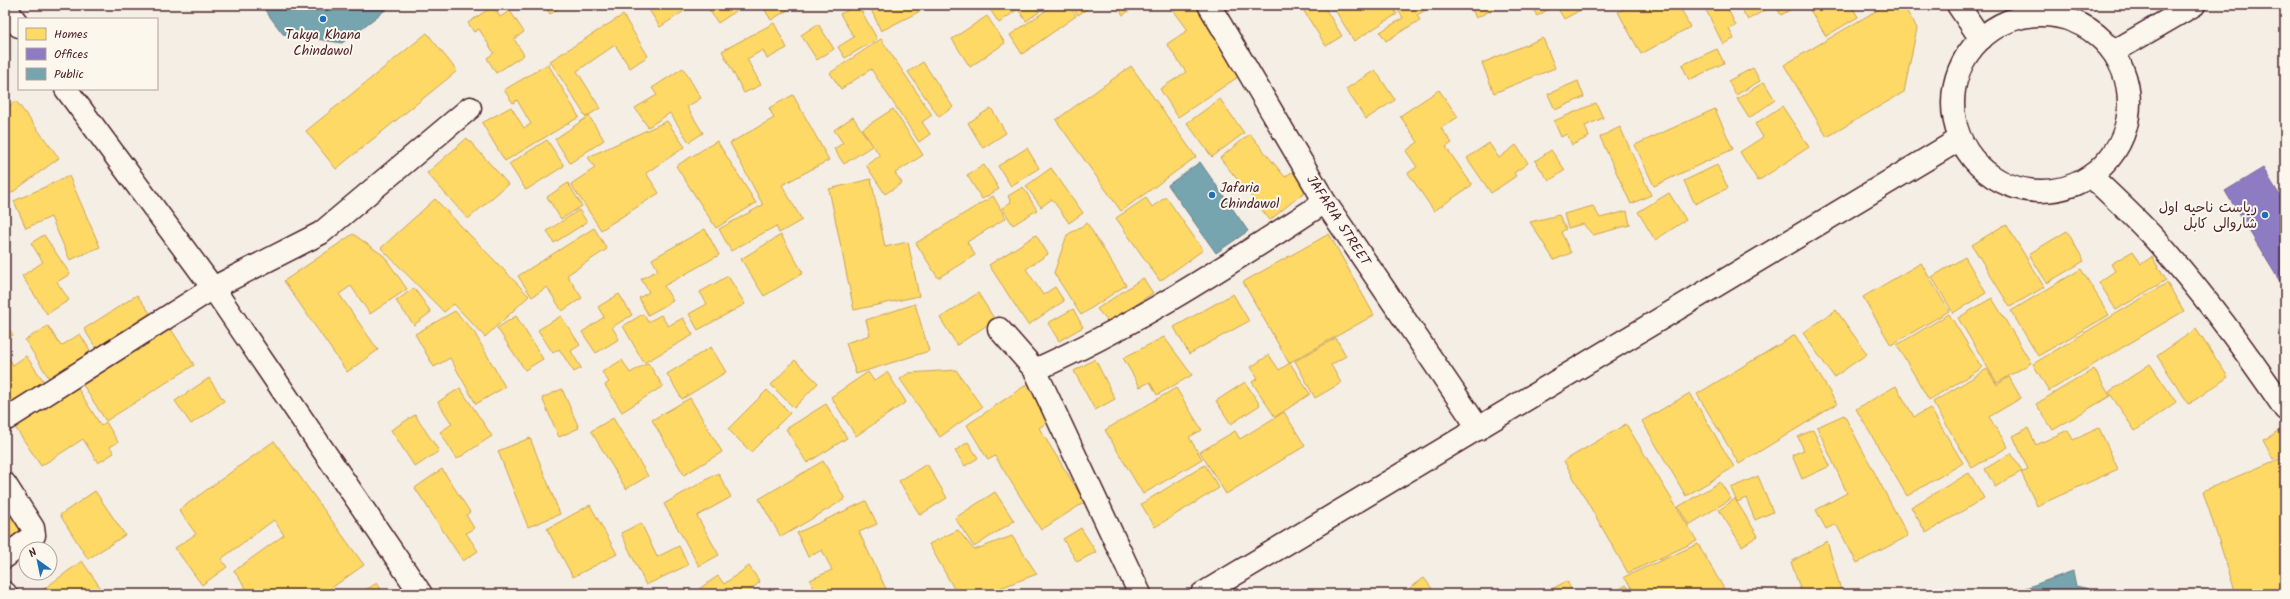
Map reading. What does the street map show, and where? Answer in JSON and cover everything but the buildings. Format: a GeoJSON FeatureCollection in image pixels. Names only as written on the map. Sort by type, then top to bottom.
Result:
{"type":"FeatureCollection","features":[{"type":"Feature","properties":{"kind":"street","name":"JAFARIA STREET"},"geometry":{"type":"LineString","coordinates":[[1209,5],[1325,202],[1479,429]]}},
{"type":"Feature","properties":{"kind":"street"},"geometry":{"type":"LineString","coordinates":[[1958,5],[1981,39]]}},
{"type":"Feature","properties":{"kind":"street"},"geometry":{"type":"LineString","coordinates":[[2113,52],[2194,5]]}},
{"type":"Feature","properties":{"kind":"street"},"geometry":{"type":"LineString","coordinates":[[5,7],[18,25]]}},
{"type":"Feature","properties":{"kind":"street"},"geometry":{"type":"LineString","coordinates":[[2018,15],[2051,15],[2074,22],[2096,34],[2113,52],[2124,72],[2129,95],[2128,118],[2121,140],[2108,160],[2091,176],[2071,186],[2050,191],[2028,191],[2006,185],[1971,158],[1960,139],[1953,113],[1954,86],[1964,60],[1981,39],[2018,15]]}},
{"type":"Feature","properties":{"kind":"street"},"geometry":{"type":"LineString","coordinates":[[67,90],[213,288],[421,594]]}},
{"type":"Feature","properties":{"kind":"street"},"geometry":{"type":"LineString","coordinates":[[5,420],[213,288],[321,233],[470,108]]}},
{"type":"Feature","properties":{"kind":"street"},"geometry":{"type":"LineString","coordinates":[[1202,594],[1960,139]]}},
{"type":"Feature","properties":{"kind":"street"},"geometry":{"type":"LineString","coordinates":[[2091,176],[2153,237],[2196,287],[2246,352],[2285,409]]}},
{"type":"Feature","properties":{"kind":"street"},"geometry":{"type":"LineString","coordinates":[[1035,370],[1087,347],[1170,302],[1325,202]]}},
{"type":"Feature","properties":{"kind":"street"},"geometry":{"type":"LineString","coordinates":[[999,329],[1035,370],[1140,594]]}},
{"type":"Feature","properties":{"kind":"street"},"geometry":{"type":"LineString","coordinates":[[5,484],[33,528],[34,535],[5,557]]}},
{"type":"Feature","properties":{"kind":"place","name":"Takya Khana Chindawol"},"geometry":{"type":"Point","coordinates":[323,19]}},
{"type":"Feature","properties":{"kind":"place","name":"Jafaria Chindawol"},"geometry":{"type":"Point","coordinates":[1212,195]}},
{"type":"Feature","properties":{"kind":"place","name":"ریاست ناحیه اول شاروالی کابل"},"geometry":{"type":"Point","coordinates":[2265,215]}}]}
